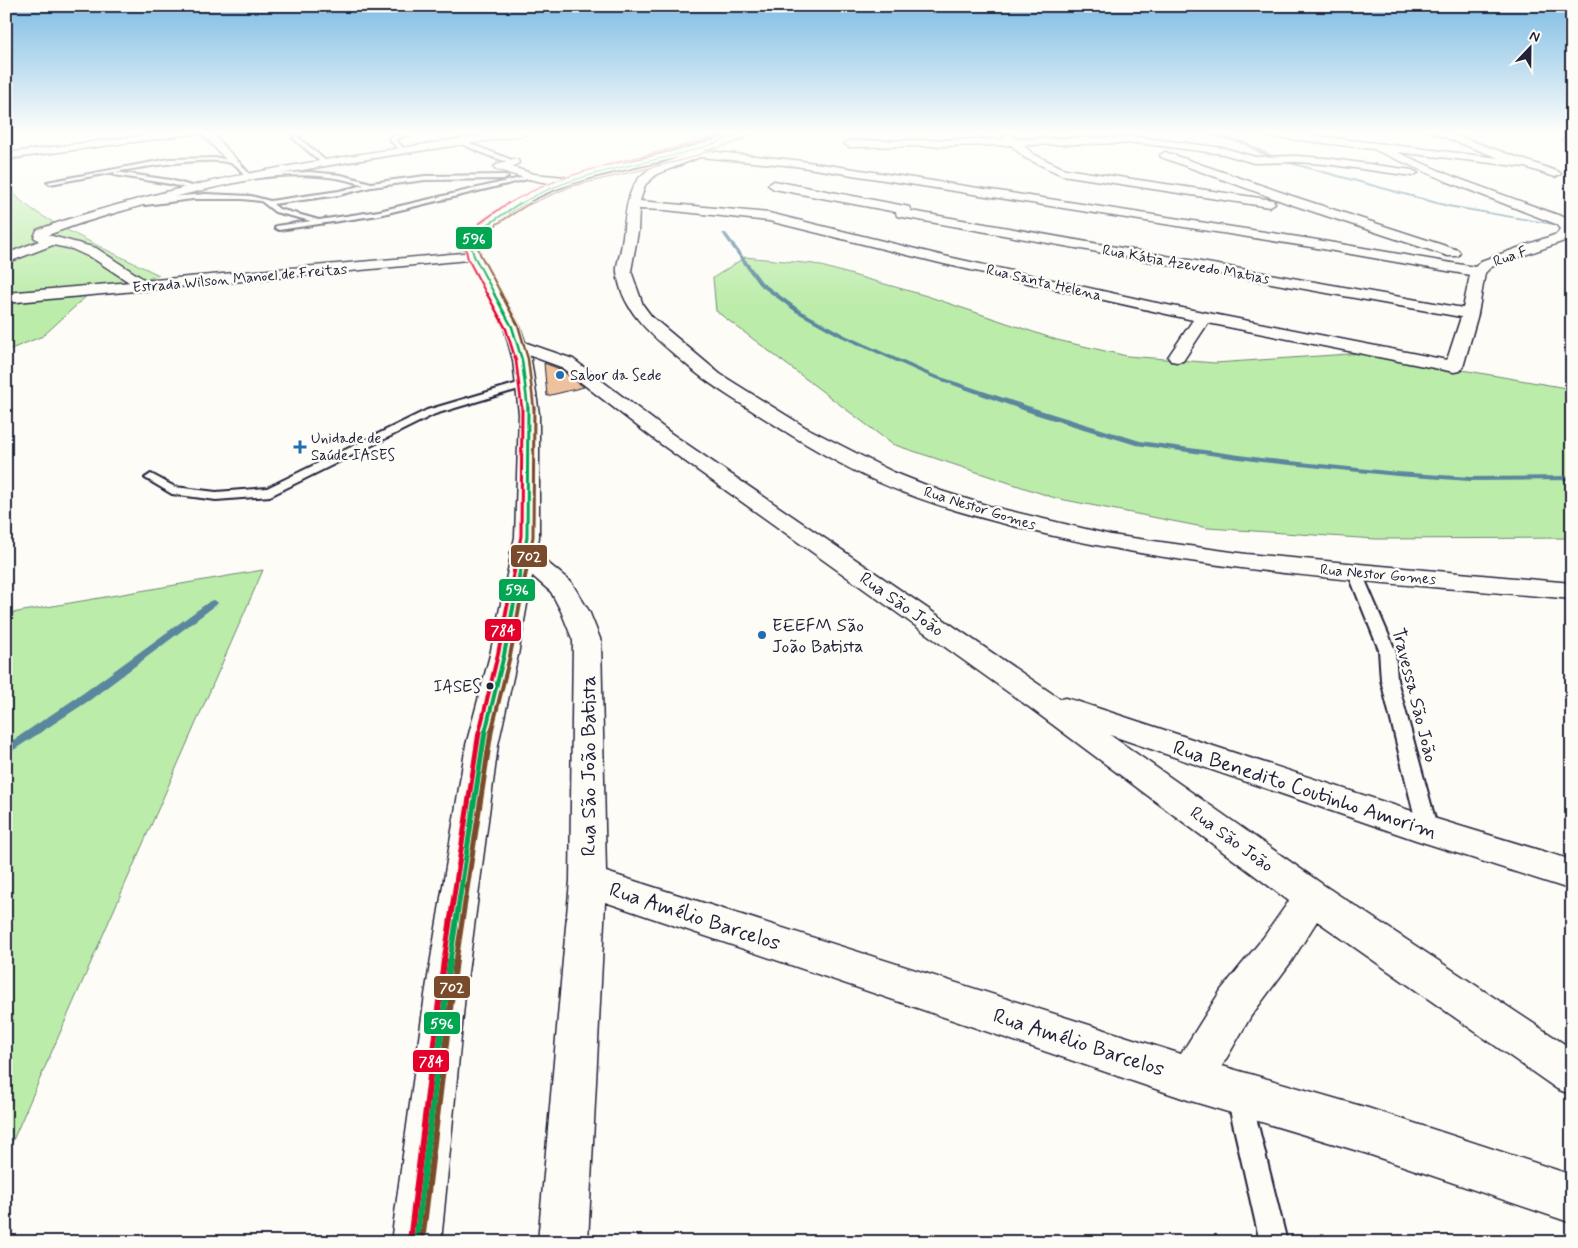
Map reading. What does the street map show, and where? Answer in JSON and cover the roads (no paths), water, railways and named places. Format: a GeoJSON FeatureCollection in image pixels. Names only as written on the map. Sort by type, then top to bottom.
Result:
{"type":"FeatureCollection","features":[{"type":"Feature","properties":{"kind":"street"},"geometry":{"type":"LineString","coordinates":[[146,287],[94,253],[81,247],[41,237],[42,233],[72,221],[185,190]]}},
{"type":"Feature","properties":{"kind":"street"},"geometry":{"type":"LineString","coordinates":[[416,1242],[445,995],[482,745],[504,655],[522,554],[527,537],[530,414],[518,345],[512,327],[474,256],[470,243],[483,228],[507,209],[545,190]]}},
{"type":"Feature","properties":{"kind":"street","name":"Rua Nestor Gomes"},"geometry":{"type":"LineString","coordinates":[[637,190],[633,205],[631,232],[624,271],[635,305],[646,321],[713,378],[798,431],[885,477],[933,496],[982,512],[1111,542],[1246,562],[1572,591]]}},
{"type":"Feature","properties":{"kind":"street","name":"Rua Kátia Azevedo Matias"},"geometry":{"type":"LineString","coordinates":[[787,190],[903,213],[1470,314]]}},
{"type":"Feature","properties":{"kind":"street"},"geometry":{"type":"LineString","coordinates":[[892,247],[903,213],[923,190]]}},
{"type":"Feature","properties":{"kind":"street"},"geometry":{"type":"LineString","coordinates":[[969,190],[1482,268]]}},
{"type":"Feature","properties":{"kind":"street"},"geometry":{"type":"LineString","coordinates":[[1178,190],[1327,212]]}},
{"type":"Feature","properties":{"kind":"street"},"geometry":{"type":"LineString","coordinates":[[1265,190],[1482,268]]}},
{"type":"Feature","properties":{"kind":"street","name":"Rua F"},"geometry":{"type":"LineString","coordinates":[[1454,367],[1482,268],[1562,237],[1567,229],[1561,222],[1481,190]]}},
{"type":"Feature","properties":{"kind":"street"},"geometry":{"type":"LineString","coordinates":[[713,210],[739,200]]}},
{"type":"Feature","properties":{"kind":"street","name":"Rua Santa Helena"},"geometry":{"type":"LineString","coordinates":[[633,205],[713,210],[769,217],[1203,318],[1454,367]]}},
{"type":"Feature","properties":{"kind":"street"},"geometry":{"type":"LineString","coordinates":[[6,259],[52,241]]}},
{"type":"Feature","properties":{"kind":"street","name":"Estrada Wilson Manoel de Freitas"},"geometry":{"type":"LineString","coordinates":[[6,298],[146,287],[474,256]]}},
{"type":"Feature","properties":{"kind":"street"},"geometry":{"type":"LineString","coordinates":[[1177,357],[1203,318]]}},
{"type":"Feature","properties":{"kind":"street","name":"Rua São João"},"geometry":{"type":"LineString","coordinates":[[518,345],[567,363],[665,438],[1040,700],[1312,897],[1572,1074]]}},
{"type":"Feature","properties":{"kind":"street","name":"Rua São João Batista"},"geometry":{"type":"LineString","coordinates":[[522,554],[562,588],[575,611],[587,641],[588,881],[563,1242]]}},
{"type":"Feature","properties":{"kind":"street","name":"Rua Benedito Coutinho Amorim"},"geometry":{"type":"LineString","coordinates":[[1040,700],[1428,830],[1572,874]]}},
{"type":"Feature","properties":{"kind":"street","name":"Rua Amélio Barcelos"},"geometry":{"type":"LineString","coordinates":[[588,881],[1191,1079],[1368,1131],[1572,1199]]}},
{"type":"Feature","properties":{"kind":"street"},"geometry":{"type":"LineString","coordinates":[[1191,1079],[1236,1003],[1277,950],[1312,897]]}},
{"type":"Feature","properties":{"kind":"lane"},"geometry":{"type":"LineString","coordinates":[[135,204],[211,194],[259,199],[269,203],[350,190]]}},
{"type":"Feature","properties":{"kind":"lane"},"geometry":{"type":"LineString","coordinates":[[279,228],[379,213],[471,190]]}},
{"type":"Feature","properties":{"kind":"lane"},"geometry":{"type":"LineString","coordinates":[[269,203],[272,209],[277,211],[324,222]]}},
{"type":"Feature","properties":{"kind":"lane"},"geometry":{"type":"LineString","coordinates":[[151,478],[172,490],[216,496],[270,492],[431,412],[525,384]]}},
{"type":"Feature","properties":{"kind":"lane","name":"Travessa São João"},"geometry":{"type":"LineString","coordinates":[[1355,573],[1387,650],[1389,680],[1428,830]]}},
{"type":"Feature","properties":{"kind":"lane"},"geometry":{"type":"LineString","coordinates":[[1238,1093],[1274,1242]]}},
{"type":"Feature","properties":{"kind":"waterway"},"geometry":{"type":"LineString","coordinates":[[1390,190],[1448,206],[1554,224]]}},
{"type":"Feature","properties":{"kind":"waterway"},"geometry":{"type":"LineString","coordinates":[[724,234],[760,283],[798,311],[843,336],[930,375],[1037,412],[1139,443],[1261,460],[1397,474],[1470,479],[1572,478]]}},
{"type":"Feature","properties":{"kind":"waterway"},"geometry":{"type":"LineString","coordinates":[[6,751],[86,697],[213,603]]}},
{"type":"Feature","properties":{"kind":"place","name":"Sabor da Sede"},"geometry":{"type":"Point","coordinates":[560,375]}},
{"type":"Feature","properties":{"kind":"place","name":"Unidade de Saúde IASES"},"geometry":{"type":"Point","coordinates":[300,447]}},
{"type":"Feature","properties":{"kind":"place","name":"EEEFM São João Batista"},"geometry":{"type":"Point","coordinates":[762,635]}},
{"type":"Feature","properties":{"kind":"place","name":"IASES"},"geometry":{"type":"Point","coordinates":[490,686]}}]}
